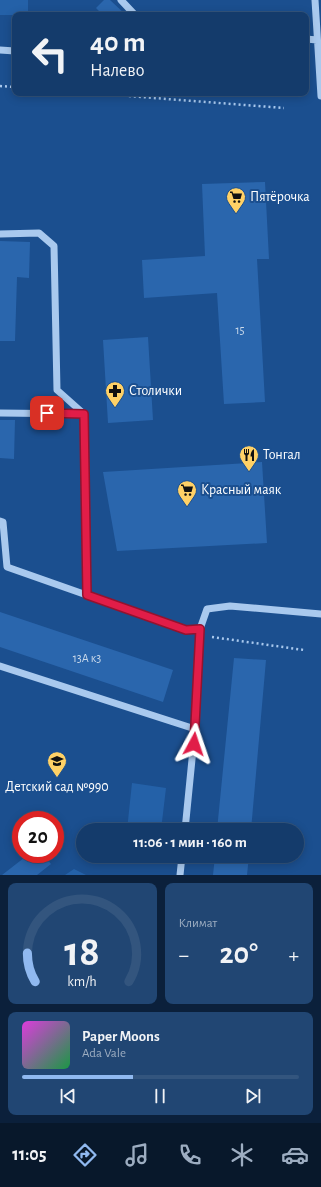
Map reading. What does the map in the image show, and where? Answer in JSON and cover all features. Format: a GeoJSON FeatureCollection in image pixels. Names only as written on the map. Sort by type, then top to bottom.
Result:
{"type":"FeatureCollection","features":[{"type":"Feature","properties":{"kind":"street"},"geometry":{"type":"LineString","coordinates":[[121,0],[132,12]]}},
{"type":"Feature","properties":{"kind":"street"},"geometry":{"type":"LineString","coordinates":[[315,0],[321,96]]}},
{"type":"Feature","properties":{"kind":"street"},"geometry":{"type":"LineString","coordinates":[[309,39],[317,40]]}},
{"type":"Feature","properties":{"kind":"street"},"geometry":{"type":"LineString","coordinates":[[0,50],[12,51]]}},
{"type":"Feature","properties":{"kind":"street"},"geometry":{"type":"LineString","coordinates":[[0,234],[39,233],[54,246],[57,390],[84,414],[87,595]]}},
{"type":"Feature","properties":{"kind":"street"},"geometry":{"type":"LineString","coordinates":[[0,412],[84,414]]}},
{"type":"Feature","properties":{"kind":"street"},"geometry":{"type":"LineString","coordinates":[[0,521],[3,522],[7,567],[186,630],[200,632]]}},
{"type":"Feature","properties":{"kind":"street"},"geometry":{"type":"LineString","coordinates":[[186,823],[195,729],[200,632],[207,610],[230,606],[321,614]]}},
{"type":"Feature","properties":{"kind":"street"},"geometry":{"type":"LineString","coordinates":[[0,666],[195,729]]}},
{"type":"Feature","properties":{"kind":"street"},"geometry":{"type":"LineString","coordinates":[[180,875],[181,863]]}},
{"type":"Feature","properties":{"kind":"path"},"geometry":{"type":"LineString","coordinates":[[0,86],[12,87]]}},
{"type":"Feature","properties":{"kind":"path"},"geometry":{"type":"LineString","coordinates":[[128,96],[284,108]]}},
{"type":"Feature","properties":{"kind":"path"},"geometry":{"type":"LineString","coordinates":[[200,632],[304,650]]}},
{"type":"Feature","properties":{"kind":"shaded area"},"geometry":{"type":"Polygon","coordinates":[[[0,0],[28,0],[28,12],[12,12],[12,15],[0,15],[0,0]]]}},
{"type":"Feature","properties":{"kind":"shaded area"},"geometry":{"type":"Polygon","coordinates":[[[132,783],[166,788],[162,823],[128,823],[132,783]]]}},
{"type":"Feature","properties":{"kind":"shaded area"},"geometry":{"type":"Polygon","coordinates":[[[74,869],[86,875],[65,875],[74,869]]]}},
{"type":"Feature","properties":{"kind":"building"},"geometry":{"type":"Polygon","coordinates":[[[104,0],[110,0],[123,12],[100,12],[96,8],[104,0]]]}},
{"type":"Feature","properties":{"kind":"building"},"geometry":{"type":"Polygon","coordinates":[[[265,182],[269,259],[257,259],[265,402],[224,404],[217,293],[144,298],[142,260],[205,256],[202,184],[265,182]]]}},
{"type":"Feature","properties":{"kind":"building"},"geometry":{"type":"Polygon","coordinates":[[[0,241],[30,242],[29,278],[17,277],[15,341],[0,341],[0,241]]]}},
{"type":"Feature","properties":{"kind":"building"},"geometry":{"type":"Polygon","coordinates":[[[148,337],[153,420],[108,423],[103,340],[148,337]]]}},
{"type":"Feature","properties":{"kind":"building"},"geometry":{"type":"Polygon","coordinates":[[[0,420],[15,420],[14,459],[0,458],[0,420]]]}},
{"type":"Feature","properties":{"kind":"building","name":"Красный маяк"},"geometry":{"type":"Polygon","coordinates":[[[262,462],[267,543],[117,551],[103,472],[262,462]]]}},
{"type":"Feature","properties":{"kind":"building"},"geometry":{"type":"Polygon","coordinates":[[[0,612],[173,670],[163,702],[0,647],[0,612]]]}},
{"type":"Feature","properties":{"kind":"building"},"geometry":{"type":"Polygon","coordinates":[[[234,658],[266,660],[252,823],[218,823],[234,658]]]}},
{"type":"Feature","properties":{"kind":"building"},"geometry":{"type":"Polygon","coordinates":[[[17,863],[51,864],[37,875],[2,875],[17,863]]]}},
{"type":"Feature","properties":{"kind":"building"},"geometry":{"type":"Polygon","coordinates":[[[214,863],[248,863],[247,875],[213,875],[214,863]]]}},
{"type":"Feature","properties":{"kind":"place","name":"Пятёрочка"},"geometry":{"type":"Point","coordinates":[236,214]}},
{"type":"Feature","properties":{"kind":"place","name":"Столички"},"geometry":{"type":"Point","coordinates":[115,408]}},
{"type":"Feature","properties":{"kind":"place","name":"Тонгал"},"geometry":{"type":"Point","coordinates":[249,472]}},
{"type":"Feature","properties":{"kind":"place","name":"Красный маяк"},"geometry":{"type":"Point","coordinates":[187,507]}},
{"type":"Feature","properties":{"kind":"place","name":"Детский сад №990"},"geometry":{"type":"Point","coordinates":[57,778]}},
{"type":"Feature","properties":{"kind":"route"},"geometry":{"type":"LineString","coordinates":[[47,413],[84,414],[87,595],[186,630],[200,629],[194,744]]}}]}
